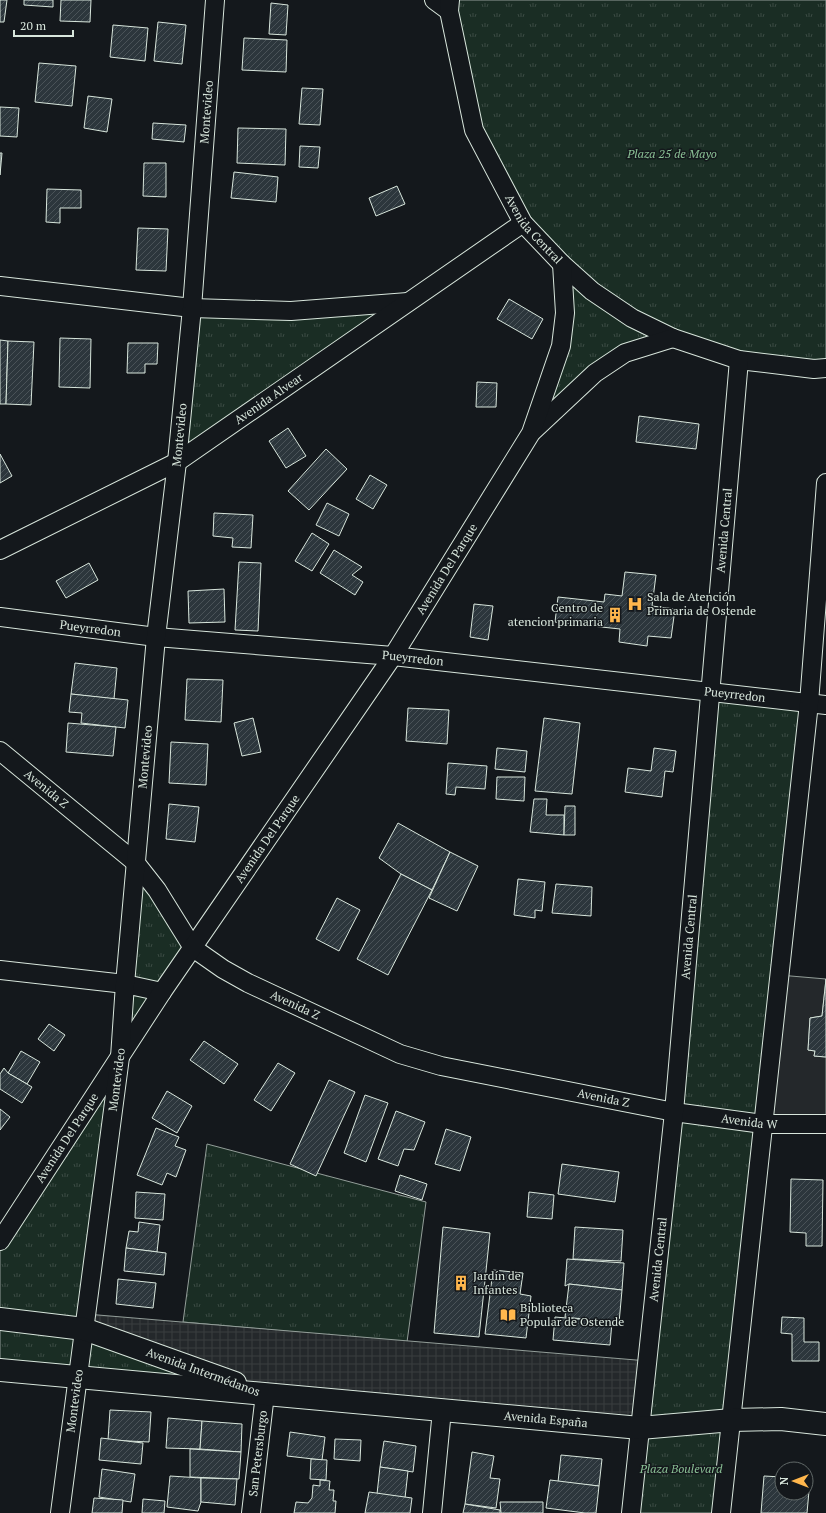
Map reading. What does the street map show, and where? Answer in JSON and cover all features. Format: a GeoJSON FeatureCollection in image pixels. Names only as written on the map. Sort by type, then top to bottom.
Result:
{"type":"FeatureCollection","features":[{"type":"Feature","properties":{"kind":"main road","name":"Avenida Intermédanos"},"geometry":{"type":"LineString","coordinates":[[0,1319],[84,1329],[265,1394]]}},
{"type":"Feature","properties":{"kind":"main road","name":"Avenida Intermédanos"},"geometry":{"type":"LineString","coordinates":[[0,1370],[265,1394]]}},
{"type":"Feature","properties":{"kind":"main road","name":"Avenida España"},"geometry":{"type":"LineString","coordinates":[[265,1394],[640,1428],[732,1420],[781,1419],[826,1424]]}},
{"type":"Feature","properties":{"kind":"street","name":"Montevideo"},"geometry":{"type":"LineString","coordinates":[[60,1513],[120,1057],[125,984],[156,637],[177,462],[192,308],[215,0]]}},
{"type":"Feature","properties":{"kind":"street"},"geometry":{"type":"LineString","coordinates":[[434,0],[450,5]]}},
{"type":"Feature","properties":{"kind":"street","name":"Avenida Central"},"geometry":{"type":"LineString","coordinates":[[450,5],[474,130],[523,223],[562,264],[592,291],[627,314],[673,338],[739,360],[814,369],[826,368]]}},
{"type":"Feature","properties":{"kind":"street","name":"Avenida Alvear"},"geometry":{"type":"LineString","coordinates":[[0,550],[177,462],[523,223]]}},
{"type":"Feature","properties":{"kind":"street","name":"Avenida Del Parque"},"geometry":{"type":"LineString","coordinates":[[0,1242],[162,992],[393,656],[531,433],[561,346],[565,313],[562,264]]}},
{"type":"Feature","properties":{"kind":"street"},"geometry":{"type":"LineString","coordinates":[[0,286],[192,308],[291,311],[409,302]]}},
{"type":"Feature","properties":{"kind":"street","name":"Avenida Del Parque"},"geometry":{"type":"LineString","coordinates":[[531,433],[595,373],[624,353],[673,338]]}},
{"type":"Feature","properties":{"kind":"street","name":"Avenida Central"},"geometry":{"type":"LineString","coordinates":[[631,1513],[674,1112],[739,360]]}},
{"type":"Feature","properties":{"kind":"street"},"geometry":{"type":"LineString","coordinates":[[722,1513],[763,1124],[818,704],[826,483]]}},
{"type":"Feature","properties":{"kind":"street","name":"Pueyrredon"},"geometry":{"type":"LineString","coordinates":[[0,617],[156,637],[393,656],[818,704]]}},
{"type":"Feature","properties":{"kind":"street","name":"Avenida Z"},"geometry":{"type":"LineString","coordinates":[[0,751],[136,862],[158,890],[193,948],[223,969],[248,983],[400,1054],[441,1066],[674,1112]]}},
{"type":"Feature","properties":{"kind":"street"},"geometry":{"type":"LineString","coordinates":[[0,970],[125,984],[162,992]]}},
{"type":"Feature","properties":{"kind":"street","name":"Avenida W"},"geometry":{"type":"LineString","coordinates":[[674,1112],[763,1124],[826,1124]]}},
{"type":"Feature","properties":{"kind":"street","name":"San Petersburgo"},"geometry":{"type":"LineString","coordinates":[[251,1513],[265,1394]]}},
{"type":"Feature","properties":{"kind":"street"},"geometry":{"type":"LineString","coordinates":[[432,1513],[442,1410]]}},
{"type":"Feature","properties":{"kind":"green space","name":"Plaza 25 de Mayo"},"geometry":{"type":"Polygon","coordinates":[[[434,0],[826,0],[826,364],[779,365],[673,338],[624,353],[531,433],[561,346],[562,264],[523,223],[474,130],[449,11],[434,0]]]}},
{"type":"Feature","properties":{"kind":"green space"},"geometry":{"type":"Polygon","coordinates":[[[409,302],[177,462],[192,308],[409,302]]]}},
{"type":"Feature","properties":{"kind":"green space","name":"Plaza Boulevard"},"geometry":{"type":"Polygon","coordinates":[[[710,692],[809,703],[721,1513],[631,1513],[710,692]]]}},
{"type":"Feature","properties":{"kind":"green space"},"geometry":{"type":"Polygon","coordinates":[[[135,862],[193,948],[120,1057],[135,862]]]}},
{"type":"Feature","properties":{"kind":"green space"},"geometry":{"type":"Polygon","coordinates":[[[120,1057],[84,1329],[264,1394],[0,1369],[0,1242],[120,1057]]]}},
{"type":"Feature","properties":{"kind":"green space"},"geometry":{"type":"Polygon","coordinates":[[[207,1144],[426,1202],[407,1342],[183,1322],[207,1144]]]}},
{"type":"Feature","properties":{"kind":"shaded area"},"geometry":{"type":"Polygon","coordinates":[[[779,975],[826,979],[822,1016],[810,1018],[808,1050],[815,1051],[814,1056],[826,1057],[826,1124],[763,1124],[779,975]]]}},
{"type":"Feature","properties":{"kind":"shaded area"},"geometry":{"type":"Polygon","coordinates":[[[86,1314],[648,1361],[640,1428],[265,1394],[84,1329],[86,1314]]]}},
{"type":"Feature","properties":{"kind":"building"},"geometry":{"type":"Polygon","coordinates":[[[0,0],[7,0],[4,22],[0,22],[0,0]]]}},
{"type":"Feature","properties":{"kind":"building"},"geometry":{"type":"Polygon","coordinates":[[[24,0],[53,0],[53,7],[24,5],[24,0]]]}},
{"type":"Feature","properties":{"kind":"building"},"geometry":{"type":"Polygon","coordinates":[[[61,0],[91,0],[90,22],[60,21],[61,0]]]}},
{"type":"Feature","properties":{"kind":"building"},"geometry":{"type":"Polygon","coordinates":[[[271,3],[288,5],[286,35],[269,34],[271,3]]]}},
{"type":"Feature","properties":{"kind":"building"},"geometry":{"type":"Polygon","coordinates":[[[158,22],[186,25],[182,64],[154,61],[158,22]]]}},
{"type":"Feature","properties":{"kind":"building"},"geometry":{"type":"Polygon","coordinates":[[[113,25],[148,28],[145,61],[110,57],[113,25]]]}},
{"type":"Feature","properties":{"kind":"building"},"geometry":{"type":"Polygon","coordinates":[[[244,38],[287,40],[286,72],[242,70],[244,38]]]}},
{"type":"Feature","properties":{"kind":"building"},"geometry":{"type":"Polygon","coordinates":[[[39,63],[76,66],[72,106],[35,102],[39,63]]]}},
{"type":"Feature","properties":{"kind":"building"},"geometry":{"type":"Polygon","coordinates":[[[302,88],[323,89],[320,125],[299,124],[302,88]]]}},
{"type":"Feature","properties":{"kind":"building"},"geometry":{"type":"Polygon","coordinates":[[[88,96],[112,99],[107,132],[84,128],[88,96]]]}},
{"type":"Feature","properties":{"kind":"building"},"geometry":{"type":"Polygon","coordinates":[[[0,107],[19,108],[17,137],[0,136],[0,107]]]}},
{"type":"Feature","properties":{"kind":"building"},"geometry":{"type":"Polygon","coordinates":[[[153,123],[186,125],[184,142],[152,139],[153,123]]]}},
{"type":"Feature","properties":{"kind":"building"},"geometry":{"type":"Polygon","coordinates":[[[238,128],[286,129],[285,165],[237,163],[238,128]]]}},
{"type":"Feature","properties":{"kind":"building"},"geometry":{"type":"Polygon","coordinates":[[[300,146],[320,147],[318,168],[299,167],[300,146]]]}},
{"type":"Feature","properties":{"kind":"building"},"geometry":{"type":"Polygon","coordinates":[[[0,153],[2,153],[0,175],[0,153]]]}},
{"type":"Feature","properties":{"kind":"building"},"geometry":{"type":"Polygon","coordinates":[[[144,163],[166,163],[166,197],[143,196],[144,163]]]}},
{"type":"Feature","properties":{"kind":"building"},"geometry":{"type":"Polygon","coordinates":[[[234,172],[278,177],[276,202],[231,198],[234,172]]]}},
{"type":"Feature","properties":{"kind":"building"},"geometry":{"type":"Polygon","coordinates":[[[397,186],[405,204],[376,216],[369,198],[397,186]]]}},
{"type":"Feature","properties":{"kind":"building"},"geometry":{"type":"Polygon","coordinates":[[[47,189],[81,190],[81,208],[60,208],[60,223],[46,222],[47,189]]]}},
{"type":"Feature","properties":{"kind":"building"},"geometry":{"type":"Polygon","coordinates":[[[138,228],[168,229],[166,271],[136,270],[138,228]]]}},
{"type":"Feature","properties":{"kind":"building"},"geometry":{"type":"Polygon","coordinates":[[[509,299],[543,319],[532,339],[497,319],[509,299]]]}},
{"type":"Feature","properties":{"kind":"building"},"geometry":{"type":"Polygon","coordinates":[[[60,338],[91,339],[90,388],[59,387],[60,338]]]}},
{"type":"Feature","properties":{"kind":"building"},"geometry":{"type":"Polygon","coordinates":[[[0,340],[8,341],[6,404],[0,404],[0,340]]]}},
{"type":"Feature","properties":{"kind":"building"},"geometry":{"type":"Polygon","coordinates":[[[8,341],[34,342],[31,405],[6,404],[8,341]]]}},
{"type":"Feature","properties":{"kind":"building"},"geometry":{"type":"Polygon","coordinates":[[[128,343],[158,343],[157,364],[145,364],[145,373],[127,373],[128,343]]]}},
{"type":"Feature","properties":{"kind":"building"},"geometry":{"type":"Polygon","coordinates":[[[477,382],[497,383],[496,407],[476,407],[477,382]]]}},
{"type":"Feature","properties":{"kind":"building"},"geometry":{"type":"Polygon","coordinates":[[[639,416],[699,424],[696,449],[636,442],[639,416]]]}},
{"type":"Feature","properties":{"kind":"building"},"geometry":{"type":"Polygon","coordinates":[[[288,428],[306,456],[286,468],[269,441],[288,428]]]}},
{"type":"Feature","properties":{"kind":"building"},"geometry":{"type":"Polygon","coordinates":[[[326,449],[347,469],[309,510],[288,491],[326,449]]]}},
{"type":"Feature","properties":{"kind":"building"},"geometry":{"type":"Polygon","coordinates":[[[0,454],[12,476],[0,483],[0,454]]]}},
{"type":"Feature","properties":{"kind":"building"},"geometry":{"type":"Polygon","coordinates":[[[370,475],[387,485],[373,509],[356,499],[370,475]]]}},
{"type":"Feature","properties":{"kind":"building"},"geometry":{"type":"Polygon","coordinates":[[[327,503],[349,514],[339,536],[316,525],[327,503]]]}},
{"type":"Feature","properties":{"kind":"building"},"geometry":{"type":"Polygon","coordinates":[[[214,513],[253,515],[251,548],[232,547],[233,538],[213,536],[214,513]]]}},
{"type":"Feature","properties":{"kind":"building"},"geometry":{"type":"Polygon","coordinates":[[[312,533],[329,544],[312,571],[295,561],[312,533]]]}},
{"type":"Feature","properties":{"kind":"building"},"geometry":{"type":"Polygon","coordinates":[[[334,550],[362,567],[352,575],[363,582],[355,595],[320,573],[334,550]]]}},
{"type":"Feature","properties":{"kind":"building"},"geometry":{"type":"Polygon","coordinates":[[[239,562],[261,563],[258,631],[235,630],[239,562]]]}},
{"type":"Feature","properties":{"kind":"building"},"geometry":{"type":"Polygon","coordinates":[[[89,563],[98,580],[66,598],[56,581],[89,563]]]}},
{"type":"Feature","properties":{"kind":"building","name":"Centro de atencion primaria"},"geometry":{"type":"Polygon","coordinates":[[[625,572],[656,575],[652,606],[675,609],[671,638],[648,636],[647,646],[619,642],[620,629],[555,622],[558,597],[604,602],[605,594],[622,596],[625,572]]]}},
{"type":"Feature","properties":{"kind":"building"},"geometry":{"type":"Polygon","coordinates":[[[224,589],[225,622],[189,623],[188,591],[224,589]]]}},
{"type":"Feature","properties":{"kind":"building"},"geometry":{"type":"Polygon","coordinates":[[[474,604],[493,606],[488,640],[470,637],[474,604]]]}},
{"type":"Feature","properties":{"kind":"building"},"geometry":{"type":"Polygon","coordinates":[[[75,663],[117,668],[114,699],[71,694],[75,663]]]}},
{"type":"Feature","properties":{"kind":"building"},"geometry":{"type":"Polygon","coordinates":[[[187,679],[223,680],[221,722],[185,720],[187,679]]]}},
{"type":"Feature","properties":{"kind":"building"},"geometry":{"type":"Polygon","coordinates":[[[71,694],[128,700],[125,728],[81,723],[82,713],[69,712],[71,694]]]}},
{"type":"Feature","properties":{"kind":"building"},"geometry":{"type":"Polygon","coordinates":[[[408,708],[449,710],[447,744],[406,741],[408,708]]]}},
{"type":"Feature","properties":{"kind":"building"},"geometry":{"type":"Polygon","coordinates":[[[253,718],[261,752],[242,756],[234,723],[253,718]]]}},
{"type":"Feature","properties":{"kind":"building"},"geometry":{"type":"Polygon","coordinates":[[[544,718],[580,723],[572,794],[535,791],[544,718]]]}},
{"type":"Feature","properties":{"kind":"building"},"geometry":{"type":"Polygon","coordinates":[[[68,723],[116,727],[113,756],[66,752],[68,723]]]}},
{"type":"Feature","properties":{"kind":"building"},"geometry":{"type":"Polygon","coordinates":[[[171,742],[208,744],[206,785],[169,783],[171,742]]]}},
{"type":"Feature","properties":{"kind":"building"},"geometry":{"type":"Polygon","coordinates":[[[497,748],[527,751],[525,772],[495,769],[497,748]]]}},
{"type":"Feature","properties":{"kind":"building"},"geometry":{"type":"Polygon","coordinates":[[[654,748],[676,751],[673,772],[665,771],[662,797],[625,792],[628,768],[651,771],[654,748]]]}},
{"type":"Feature","properties":{"kind":"building"},"geometry":{"type":"Polygon","coordinates":[[[448,763],[487,766],[485,789],[456,787],[455,795],[446,794],[448,763]]]}},
{"type":"Feature","properties":{"kind":"building"},"geometry":{"type":"Polygon","coordinates":[[[497,777],[525,777],[524,801],[496,799],[497,777]]]}},
{"type":"Feature","properties":{"kind":"building"},"geometry":{"type":"Polygon","coordinates":[[[534,799],[547,799],[546,815],[564,815],[564,835],[530,832],[534,799]]]}},
{"type":"Feature","properties":{"kind":"building"},"geometry":{"type":"Polygon","coordinates":[[[169,804],[199,807],[195,842],[166,839],[169,804]]]}},
{"type":"Feature","properties":{"kind":"building"},"geometry":{"type":"Polygon","coordinates":[[[565,806],[575,806],[575,835],[564,835],[565,806]]]}},
{"type":"Feature","properties":{"kind":"building"},"geometry":{"type":"Polygon","coordinates":[[[398,823],[450,852],[432,890],[401,874],[379,858],[398,823]]]}},
{"type":"Feature","properties":{"kind":"building"},"geometry":{"type":"Polygon","coordinates":[[[450,852],[478,866],[457,911],[429,898],[450,852]]]}},
{"type":"Feature","properties":{"kind":"building"},"geometry":{"type":"Polygon","coordinates":[[[401,874],[432,890],[388,975],[357,959],[401,874]]]}},
{"type":"Feature","properties":{"kind":"building"},"geometry":{"type":"Polygon","coordinates":[[[518,879],[545,882],[542,911],[535,910],[535,918],[514,915],[518,879]]]}},
{"type":"Feature","properties":{"kind":"building"},"geometry":{"type":"Polygon","coordinates":[[[556,884],[592,887],[591,916],[552,913],[556,884]]]}},
{"type":"Feature","properties":{"kind":"building"},"geometry":{"type":"Polygon","coordinates":[[[337,898],[360,910],[339,951],[316,939],[337,898]]]}},
{"type":"Feature","properties":{"kind":"building"},"geometry":{"type":"Polygon","coordinates":[[[826,979],[826,1057],[814,1056],[815,1051],[808,1050],[810,1018],[822,1016],[826,979]]]}},
{"type":"Feature","properties":{"kind":"building"},"geometry":{"type":"Polygon","coordinates":[[[49,1024],[65,1035],[54,1051],[38,1039],[49,1024]]]}},
{"type":"Feature","properties":{"kind":"building"},"geometry":{"type":"Polygon","coordinates":[[[204,1041],[238,1064],[224,1084],[190,1060],[204,1041]]]}},
{"type":"Feature","properties":{"kind":"building"},"geometry":{"type":"Polygon","coordinates":[[[21,1051],[40,1062],[27,1084],[8,1073],[21,1051]]]}},
{"type":"Feature","properties":{"kind":"building"},"geometry":{"type":"Polygon","coordinates":[[[278,1063],[295,1073],[271,1111],[254,1100],[278,1063]]]}},
{"type":"Feature","properties":{"kind":"building"},"geometry":{"type":"Polygon","coordinates":[[[4,1068],[8,1073],[32,1087],[22,1103],[0,1089],[0,1074],[4,1068]]]}},
{"type":"Feature","properties":{"kind":"building"},"geometry":{"type":"Polygon","coordinates":[[[329,1080],[355,1092],[316,1176],[290,1164],[329,1080]]]}},
{"type":"Feature","properties":{"kind":"building"},"geometry":{"type":"Polygon","coordinates":[[[167,1091],[192,1106],[177,1133],[152,1118],[167,1091]]]}},
{"type":"Feature","properties":{"kind":"building"},"geometry":{"type":"Polygon","coordinates":[[[365,1095],[388,1103],[366,1162],[344,1153],[365,1095]]]}},
{"type":"Feature","properties":{"kind":"building"},"geometry":{"type":"Polygon","coordinates":[[[0,1109],[10,1117],[0,1130],[0,1109]]]}},
{"type":"Feature","properties":{"kind":"building"},"geometry":{"type":"Polygon","coordinates":[[[396,1111],[425,1122],[414,1150],[404,1149],[398,1166],[378,1159],[396,1111]]]}},
{"type":"Feature","properties":{"kind":"building"},"geometry":{"type":"Polygon","coordinates":[[[156,1128],[179,1137],[175,1146],[186,1150],[176,1177],[167,1173],[162,1185],[137,1175],[156,1128]]]}},
{"type":"Feature","properties":{"kind":"building"},"geometry":{"type":"Polygon","coordinates":[[[446,1129],[471,1137],[460,1171],[435,1164],[446,1129]]]}},
{"type":"Feature","properties":{"kind":"building"},"geometry":{"type":"Polygon","coordinates":[[[562,1164],[619,1172],[615,1202],[558,1194],[562,1164]]]}},
{"type":"Feature","properties":{"kind":"building"},"geometry":{"type":"Polygon","coordinates":[[[400,1175],[427,1184],[422,1200],[395,1191],[400,1175]]]}},
{"type":"Feature","properties":{"kind":"building"},"geometry":{"type":"Polygon","coordinates":[[[791,1179],[823,1180],[822,1246],[806,1246],[806,1233],[790,1232],[791,1179]]]}},
{"type":"Feature","properties":{"kind":"building"},"geometry":{"type":"Polygon","coordinates":[[[136,1192],[165,1194],[163,1220],[135,1218],[136,1192]]]}},
{"type":"Feature","properties":{"kind":"building"},"geometry":{"type":"Polygon","coordinates":[[[529,1192],[554,1195],[552,1219],[527,1217],[529,1192]]]}},
{"type":"Feature","properties":{"kind":"building"},"geometry":{"type":"Polygon","coordinates":[[[139,1222],[160,1225],[157,1252],[126,1248],[129,1231],[138,1232],[139,1222]]]}},
{"type":"Feature","properties":{"kind":"building","name":"Jardín de Infantes"},"geometry":{"type":"Polygon","coordinates":[[[443,1227],[490,1233],[479,1337],[434,1333],[443,1227]]]}},
{"type":"Feature","properties":{"kind":"building"},"geometry":{"type":"Polygon","coordinates":[[[575,1227],[623,1230],[621,1261],[573,1259],[575,1227]]]}},
{"type":"Feature","properties":{"kind":"building"},"geometry":{"type":"Polygon","coordinates":[[[126,1248],[166,1253],[164,1275],[124,1271],[126,1248]]]}},
{"type":"Feature","properties":{"kind":"building"},"geometry":{"type":"Polygon","coordinates":[[[567,1259],[624,1263],[622,1290],[569,1284],[565,1286],[567,1259]]]}},
{"type":"Feature","properties":{"kind":"building","name":"Biblioteca Popular de Ostende"},"geometry":{"type":"Polygon","coordinates":[[[493,1270],[523,1273],[520,1294],[531,1296],[526,1338],[485,1334],[493,1270]]]}},
{"type":"Feature","properties":{"kind":"building"},"geometry":{"type":"Polygon","coordinates":[[[118,1279],[156,1283],[153,1308],[116,1304],[118,1279]]]}},
{"type":"Feature","properties":{"kind":"building"},"geometry":{"type":"Polygon","coordinates":[[[569,1284],[622,1290],[619,1323],[565,1317],[569,1284]]]}},
{"type":"Feature","properties":{"kind":"building"},"geometry":{"type":"Polygon","coordinates":[[[555,1317],[612,1322],[610,1345],[553,1340],[555,1317]]]}},
{"type":"Feature","properties":{"kind":"building"},"geometry":{"type":"Polygon","coordinates":[[[782,1317],[804,1318],[804,1342],[819,1342],[819,1361],[792,1361],[792,1334],[781,1333],[782,1317]]]}},
{"type":"Feature","properties":{"kind":"building"},"geometry":{"type":"Polygon","coordinates":[[[110,1410],[151,1412],[149,1442],[108,1440],[110,1410]]]}},
{"type":"Feature","properties":{"kind":"building"},"geometry":{"type":"Polygon","coordinates":[[[168,1418],[202,1421],[200,1449],[166,1448],[168,1418]]]}},
{"type":"Feature","properties":{"kind":"building"},"geometry":{"type":"Polygon","coordinates":[[[202,1421],[242,1424],[241,1452],[200,1449],[202,1421]]]}},
{"type":"Feature","properties":{"kind":"building"},"geometry":{"type":"Polygon","coordinates":[[[290,1432],[325,1437],[322,1460],[287,1456],[290,1432]]]}},
{"type":"Feature","properties":{"kind":"building"},"geometry":{"type":"Polygon","coordinates":[[[101,1438],[143,1443],[141,1464],[99,1460],[101,1438]]]}},
{"type":"Feature","properties":{"kind":"building"},"geometry":{"type":"Polygon","coordinates":[[[335,1439],[361,1440],[360,1461],[334,1459],[335,1439]]]}},
{"type":"Feature","properties":{"kind":"building"},"geometry":{"type":"Polygon","coordinates":[[[384,1441],[416,1446],[413,1472],[380,1467],[384,1441]]]}},
{"type":"Feature","properties":{"kind":"building"},"geometry":{"type":"Polygon","coordinates":[[[190,1449],[241,1452],[239,1479],[190,1477],[190,1449]]]}},
{"type":"Feature","properties":{"kind":"building"},"geometry":{"type":"Polygon","coordinates":[[[472,1452],[494,1456],[490,1478],[500,1479],[496,1508],[465,1504],[472,1452]]]}},
{"type":"Feature","properties":{"kind":"building"},"geometry":{"type":"Polygon","coordinates":[[[561,1455],[602,1459],[599,1486],[558,1482],[561,1455]]]}},
{"type":"Feature","properties":{"kind":"building"},"geometry":{"type":"Polygon","coordinates":[[[311,1459],[327,1460],[326,1480],[310,1479],[311,1459]]]}},
{"type":"Feature","properties":{"kind":"building"},"geometry":{"type":"Polygon","coordinates":[[[380,1467],[408,1471],[405,1498],[377,1494],[380,1467]]]}},
{"type":"Feature","properties":{"kind":"building"},"geometry":{"type":"Polygon","coordinates":[[[102,1469],[135,1474],[131,1502],[99,1497],[102,1469]]]}},
{"type":"Feature","properties":{"kind":"building"},"geometry":{"type":"Polygon","coordinates":[[[170,1476],[201,1478],[201,1502],[198,1511],[167,1507],[170,1476]]]}},
{"type":"Feature","properties":{"kind":"building"},"geometry":{"type":"Polygon","coordinates":[[[764,1476],[774,1477],[774,1501],[808,1501],[807,1513],[761,1513],[764,1476]]]}},
{"type":"Feature","properties":{"kind":"building"},"geometry":{"type":"Polygon","coordinates":[[[201,1478],[237,1479],[235,1505],[201,1502],[201,1478]]]}},
{"type":"Feature","properties":{"kind":"building"},"geometry":{"type":"Polygon","coordinates":[[[320,1480],[330,1481],[329,1490],[334,1490],[333,1501],[336,1501],[335,1513],[294,1513],[296,1502],[308,1503],[312,1498],[313,1485],[320,1486],[320,1480]]]}},
{"type":"Feature","properties":{"kind":"building"},"geometry":{"type":"Polygon","coordinates":[[[550,1480],[599,1486],[596,1513],[546,1508],[550,1480]]]}},
{"type":"Feature","properties":{"kind":"building"},"geometry":{"type":"Polygon","coordinates":[[[369,1492],[412,1498],[410,1513],[365,1513],[369,1492]]]}},
{"type":"Feature","properties":{"kind":"building"},"geometry":{"type":"Polygon","coordinates":[[[94,1498],[123,1500],[122,1513],[92,1513],[94,1498]]]}},
{"type":"Feature","properties":{"kind":"building"},"geometry":{"type":"Polygon","coordinates":[[[143,1499],[165,1501],[164,1513],[142,1513],[143,1499]]]}},
{"type":"Feature","properties":{"kind":"building"},"geometry":{"type":"Polygon","coordinates":[[[500,1502],[543,1502],[543,1513],[501,1513],[500,1502]]]}},
{"type":"Feature","properties":{"kind":"building"},"geometry":{"type":"Polygon","coordinates":[[[465,1504],[500,1510],[500,1513],[463,1513],[465,1504]]]}},
{"type":"Feature","properties":{"kind":"place","name":"Sala de Atención Primaria de Ostende"},"geometry":{"type":"Point","coordinates":[635,604]}},
{"type":"Feature","properties":{"kind":"place","name":"Centro de atencion primaria"},"geometry":{"type":"Point","coordinates":[615,615]}},
{"type":"Feature","properties":{"kind":"place","name":"Jardín de Infantes"},"geometry":{"type":"Point","coordinates":[461,1283]}},
{"type":"Feature","properties":{"kind":"place","name":"Biblioteca Popular de Ostende"},"geometry":{"type":"Point","coordinates":[508,1315]}}]}
